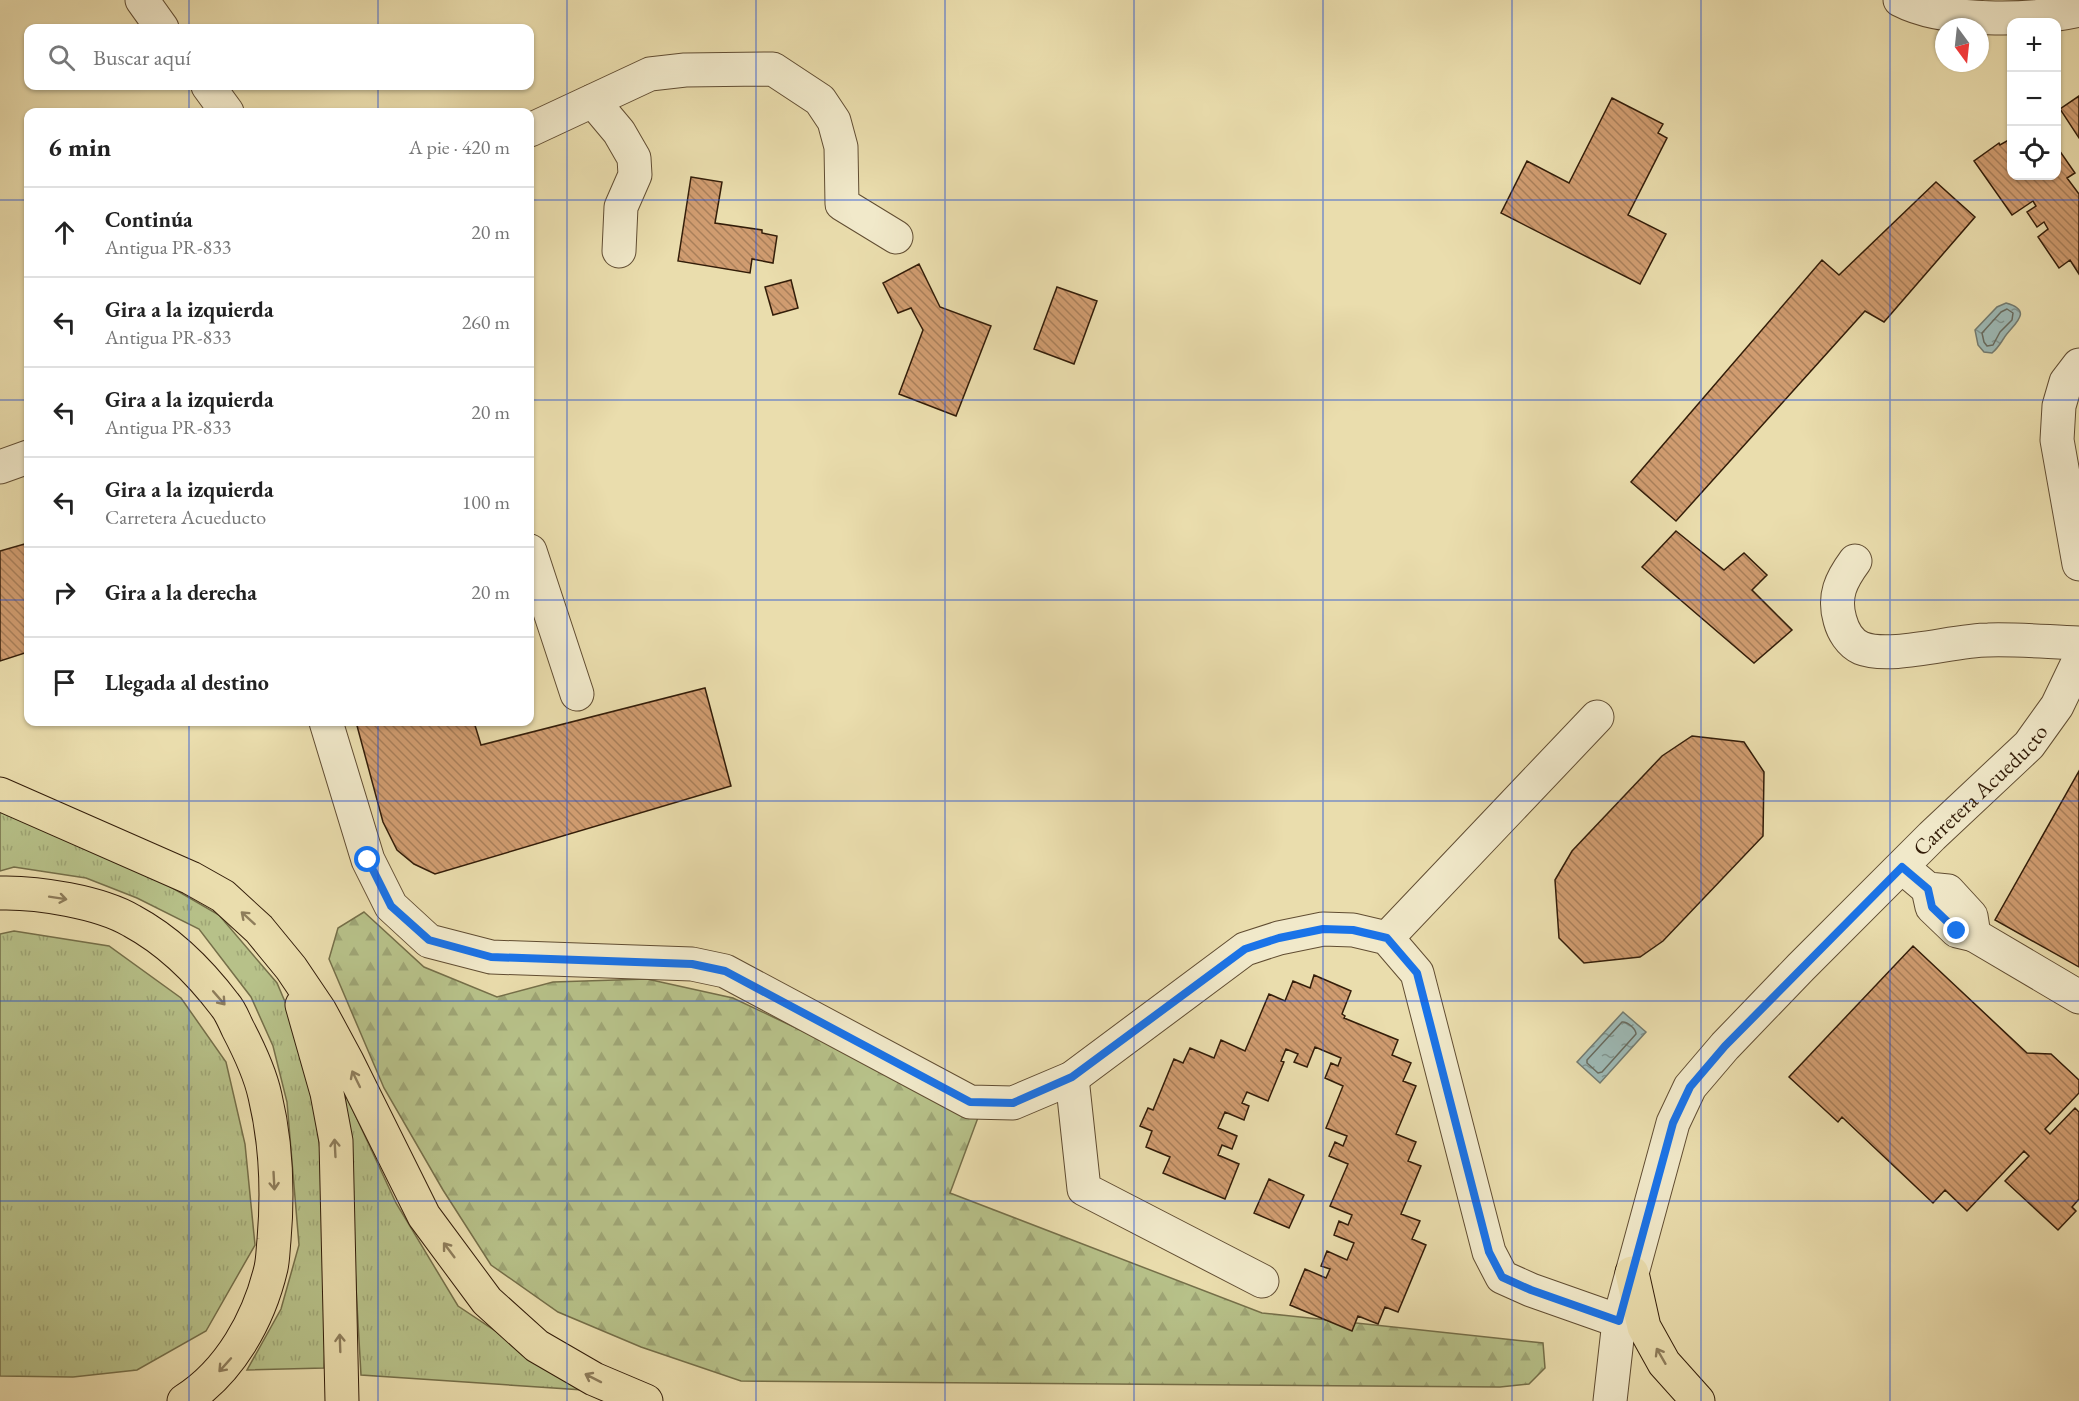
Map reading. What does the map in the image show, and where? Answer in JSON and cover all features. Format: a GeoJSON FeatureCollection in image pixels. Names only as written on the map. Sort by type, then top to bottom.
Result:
{"type":"FeatureCollection","features":[{"type":"Feature","properties":{"kind":"highway"},"geometry":{"type":"LineString","coordinates":[[0,794],[191,878],[223,896],[260,928],[320,1011],[424,1216],[487,1301],[537,1346],[594,1379],[646,1401]]}},
{"type":"Feature","properties":{"kind":"highway"},"geometry":{"type":"LineString","coordinates":[[0,893],[23,892],[68,900],[130,919],[166,943],[192,967],[227,1007],[252,1056],[265,1095],[273,1148],[276,1212],[272,1267],[257,1310],[236,1351],[216,1374],[184,1401]]}},
{"type":"Feature","properties":{"kind":"highway"},"geometry":{"type":"LineString","coordinates":[[291,968],[327,1093],[336,1141],[342,1401]]}},
{"type":"Feature","properties":{"kind":"highway"},"geometry":{"type":"LineString","coordinates":[[1632,1273],[1644,1327],[1664,1363],[1698,1401]]}},
{"type":"Feature","properties":{"kind":"street"},"geometry":{"type":"LineString","coordinates":[[142,0],[159,24]]}},
{"type":"Feature","properties":{"kind":"street"},"geometry":{"type":"LineString","coordinates":[[1900,0],[1915,7],[1947,14],[2037,16],[2079,10]]}},
{"type":"Feature","properties":{"kind":"street"},"geometry":{"type":"LineString","coordinates":[[534,128],[650,74],[685,70],[773,69],[820,100],[834,121],[841,147],[842,204],[896,237]]}},
{"type":"Feature","properties":{"kind":"street"},"geometry":{"type":"LineString","coordinates":[[211,90],[224,108]]}},
{"type":"Feature","properties":{"kind":"street"},"geometry":{"type":"LineString","coordinates":[[593,101],[619,132],[634,158],[634,175],[621,207],[619,252]]}},
{"type":"Feature","properties":{"kind":"street"},"geometry":{"type":"LineString","coordinates":[[2079,365],[2066,382],[2061,398],[2057,440],[2079,564]]}},
{"type":"Feature","properties":{"kind":"street"},"geometry":{"type":"LineString","coordinates":[[0,467],[24,458]]}},
{"type":"Feature","properties":{"kind":"street"},"geometry":{"type":"LineString","coordinates":[[1855,561],[1839,586],[1837,602],[1840,619],[1848,637],[1860,648],[1884,652],[1987,640],[2079,643]]}},
{"type":"Feature","properties":{"kind":"street"},"geometry":{"type":"LineString","coordinates":[[534,563],[578,694]]}},
{"type":"Feature","properties":{"kind":"street","name":"Carretera Acueducto"},"geometry":{"type":"LineString","coordinates":[[1610,1401],[1619,1321],[1673,1123],[1690,1087],[1725,1046],[1778,991],[2029,745],[2057,706],[2079,660]]}},
{"type":"Feature","properties":{"kind":"street"},"geometry":{"type":"LineString","coordinates":[[1387,938],[1597,717]]}},
{"type":"Feature","properties":{"kind":"street"},"geometry":{"type":"LineString","coordinates":[[327,726],[368,860],[391,906],[429,940],[491,957],[692,964],[725,971],[970,1102],[1013,1103],[1072,1077],[1245,949],[1279,938],[1323,929],[1353,930],[1387,938],[1417,973],[1489,1252],[1502,1277],[1531,1290],[1619,1321]]}},
{"type":"Feature","properties":{"kind":"street"},"geometry":{"type":"LineString","coordinates":[[1902,867],[1928,889],[1932,907],[1957,931],[1974,934],[2079,997]]}},
{"type":"Feature","properties":{"kind":"street"},"geometry":{"type":"LineString","coordinates":[[1072,1077],[1084,1189],[1262,1281]]}},
{"type":"Feature","properties":{"kind":"green space"},"geometry":{"type":"Polygon","coordinates":[[[0,812],[138,868],[219,915],[277,983],[300,1037],[313,1098],[322,1164],[327,1309],[324,1368],[247,1370],[281,1309],[299,1245],[287,1102],[273,1046],[251,997],[199,929],[137,898],[86,878],[14,867],[0,871],[0,812]]]}},
{"type":"Feature","properties":{"kind":"green space"},"geometry":{"type":"Polygon","coordinates":[[[364,912],[424,967],[497,997],[553,982],[647,979],[733,998],[979,1115],[950,1193],[1262,1313],[1543,1343],[1545,1368],[1529,1384],[1500,1387],[741,1381],[641,1347],[558,1312],[491,1265],[443,1190],[384,1088],[329,959],[338,928],[364,912]]]}},
{"type":"Feature","properties":{"kind":"green space"},"geometry":{"type":"Polygon","coordinates":[[[14,931],[109,946],[181,998],[226,1062],[245,1144],[255,1245],[206,1331],[137,1370],[73,1377],[0,1376],[0,934],[14,931]]]}},
{"type":"Feature","properties":{"kind":"green space"},"geometry":{"type":"Polygon","coordinates":[[[345,1093],[396,1203],[458,1306],[584,1390],[361,1375],[345,1093]]]}},
{"type":"Feature","properties":{"kind":"water"},"geometry":{"type":"Polygon","coordinates":[[[2006,303],[2019,310],[2019,319],[1992,353],[1984,352],[1978,345],[1975,330],[1997,307],[2006,303]]]}},
{"type":"Feature","properties":{"kind":"water"},"geometry":{"type":"Polygon","coordinates":[[[1623,1012],[1646,1032],[1600,1083],[1577,1062],[1623,1012]]]}},
{"type":"Feature","properties":{"kind":"building"},"geometry":{"type":"Polygon","coordinates":[[[2079,96],[2079,138],[2061,111],[2079,96]]]}},
{"type":"Feature","properties":{"kind":"building"},"geometry":{"type":"Polygon","coordinates":[[[1612,98],[1663,124],[1658,133],[1667,138],[1628,215],[1666,234],[1640,284],[1501,213],[1527,161],[1569,183],[1612,98]]]}},
{"type":"Feature","properties":{"kind":"building"},"geometry":{"type":"Polygon","coordinates":[[[2007,141],[2007,180],[2061,180],[2061,153],[2075,173],[2067,178],[2079,194],[2079,274],[2070,260],[2059,268],[2038,237],[2048,229],[2044,222],[2037,227],[2027,212],[2036,206],[2033,201],[2012,215],[1974,161],[1999,143],[2000,145],[2007,141]]]}},
{"type":"Feature","properties":{"kind":"building"},"geometry":{"type":"Polygon","coordinates":[[[691,177],[722,182],[715,223],[762,230],[762,233],[777,236],[773,263],[752,259],[750,273],[678,261],[691,177]]]}},
{"type":"Feature","properties":{"kind":"building"},"geometry":{"type":"Polygon","coordinates":[[[1936,182],[1975,217],[1884,322],[1865,311],[1676,521],[1631,482],[1822,260],[1839,275],[1936,182]]]}},
{"type":"Feature","properties":{"kind":"building"},"geometry":{"type":"Polygon","coordinates":[[[919,264],[940,307],[991,326],[956,416],[899,394],[923,330],[911,308],[898,313],[883,283],[919,264]]]}},
{"type":"Feature","properties":{"kind":"building"},"geometry":{"type":"Polygon","coordinates":[[[791,280],[798,308],[773,315],[765,287],[791,280]]]}},
{"type":"Feature","properties":{"kind":"building"},"geometry":{"type":"Polygon","coordinates":[[[1057,287],[1097,301],[1074,364],[1034,349],[1057,287]]]}},
{"type":"Feature","properties":{"kind":"building"},"geometry":{"type":"Polygon","coordinates":[[[1676,531],[1724,570],[1744,553],[1767,575],[1752,590],[1792,630],[1754,663],[1642,567],[1676,531]]]}},
{"type":"Feature","properties":{"kind":"building"},"geometry":{"type":"Polygon","coordinates":[[[24,544],[24,653],[0,661],[0,551],[24,544]]]}},
{"type":"Feature","properties":{"kind":"building"},"geometry":{"type":"Polygon","coordinates":[[[705,688],[731,786],[435,874],[414,864],[397,850],[383,822],[357,726],[475,726],[481,745],[705,688]]]}},
{"type":"Feature","properties":{"kind":"building"},"geometry":{"type":"Polygon","coordinates":[[[1692,736],[1744,742],[1764,772],[1763,836],[1663,941],[1640,957],[1584,963],[1559,938],[1555,880],[1572,851],[1662,756],[1692,736]]]}},
{"type":"Feature","properties":{"kind":"building"},"geometry":{"type":"Polygon","coordinates":[[[2079,771],[2079,967],[1995,920],[2079,771]]]}},
{"type":"Feature","properties":{"kind":"building"},"geometry":{"type":"Polygon","coordinates":[[[1913,946],[2027,1053],[2051,1054],[2079,1080],[2079,1093],[2045,1129],[2050,1134],[2075,1108],[2079,1112],[2079,1199],[2072,1207],[2076,1211],[2058,1230],[2005,1181],[2029,1156],[2024,1151],[1967,1211],[1945,1190],[1933,1203],[1842,1117],[1838,1122],[1789,1077],[1913,946]]]}},
{"type":"Feature","properties":{"kind":"building"},"geometry":{"type":"Polygon","coordinates":[[[1314,975],[1351,991],[1342,1014],[1344,1018],[1398,1040],[1392,1055],[1411,1063],[1403,1081],[1416,1086],[1396,1134],[1416,1142],[1408,1161],[1421,1166],[1401,1214],[1420,1221],[1412,1239],[1426,1245],[1398,1312],[1385,1307],[1378,1324],[1358,1316],[1352,1331],[1290,1305],[1305,1269],[1326,1278],[1330,1269],[1321,1266],[1327,1251],[1347,1260],[1354,1243],[1334,1235],[1339,1221],[1348,1225],[1352,1215],[1330,1206],[1348,1164],[1329,1156],[1335,1142],[1343,1146],[1347,1136],[1326,1128],[1343,1086],[1325,1078],[1331,1063],[1338,1066],[1341,1058],[1315,1047],[1307,1067],[1294,1062],[1298,1054],[1286,1049],[1281,1061],[1284,1062],[1268,1101],[1247,1092],[1242,1103],[1249,1106],[1244,1120],[1225,1112],[1218,1128],[1237,1136],[1232,1149],[1222,1145],[1218,1155],[1239,1164],[1225,1199],[1163,1173],[1170,1157],[1146,1147],[1152,1131],[1140,1126],[1148,1108],[1153,1110],[1174,1059],[1183,1063],[1190,1048],[1214,1058],[1221,1040],[1245,1051],[1269,994],[1285,1001],[1293,981],[1310,988],[1314,975]]]}},
{"type":"Feature","properties":{"kind":"building"},"geometry":{"type":"Polygon","coordinates":[[[1269,1179],[1304,1195],[1289,1228],[1254,1213],[1269,1179]]]}},
{"type":"Feature","properties":{"kind":"route"},"geometry":{"type":"LineString","coordinates":[[368,860],[391,906],[429,940],[491,957],[692,964],[725,971],[889,1061],[970,1102],[1013,1103],[1072,1077],[1245,949],[1279,938],[1323,929],[1353,930],[1387,938],[1417,973],[1489,1252],[1502,1277],[1531,1290],[1619,1321],[1673,1123],[1690,1087],[1725,1046],[1902,867],[1928,889],[1932,907],[1957,931]]}}]}
